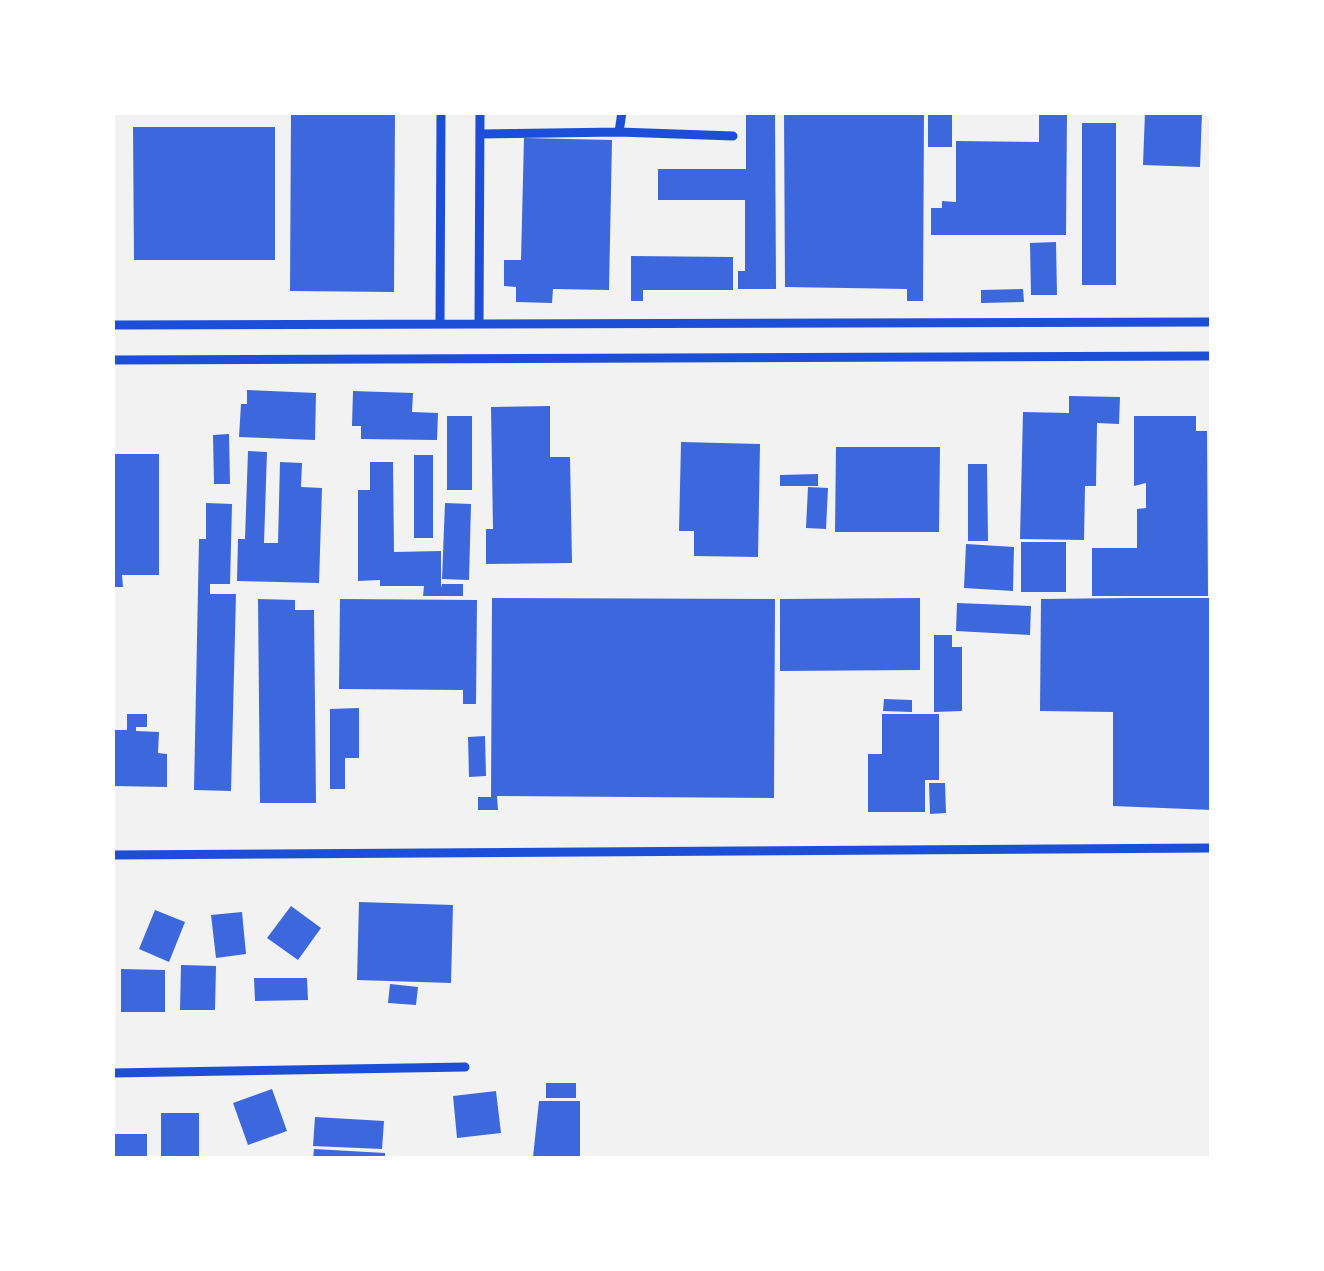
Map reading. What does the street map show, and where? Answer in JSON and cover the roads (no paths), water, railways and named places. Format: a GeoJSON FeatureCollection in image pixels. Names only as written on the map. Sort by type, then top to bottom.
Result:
{"type":"FeatureCollection","features":[{"type":"Feature","properties":{"kind":"street"},"geometry":{"type":"LineString","coordinates":[[440,321],[442,112]]}},
{"type":"Feature","properties":{"kind":"street"},"geometry":{"type":"LineString","coordinates":[[479,324],[480,112]]}},
{"type":"Feature","properties":{"kind":"street"},"geometry":{"type":"LineString","coordinates":[[620,132],[622,112]]}},
{"type":"Feature","properties":{"kind":"street"},"geometry":{"type":"LineString","coordinates":[[480,134],[620,132],[733,136]]}},
{"type":"Feature","properties":{"kind":"street"},"geometry":{"type":"LineString","coordinates":[[112,325],[440,321],[1212,322]]}},
{"type":"Feature","properties":{"kind":"street"},"geometry":{"type":"LineString","coordinates":[[112,360],[1212,356]]}},
{"type":"Feature","properties":{"kind":"street"},"geometry":{"type":"LineString","coordinates":[[112,855],[1212,848]]}},
{"type":"Feature","properties":{"kind":"street"},"geometry":{"type":"LineString","coordinates":[[112,1073],[465,1067]]}}]}
